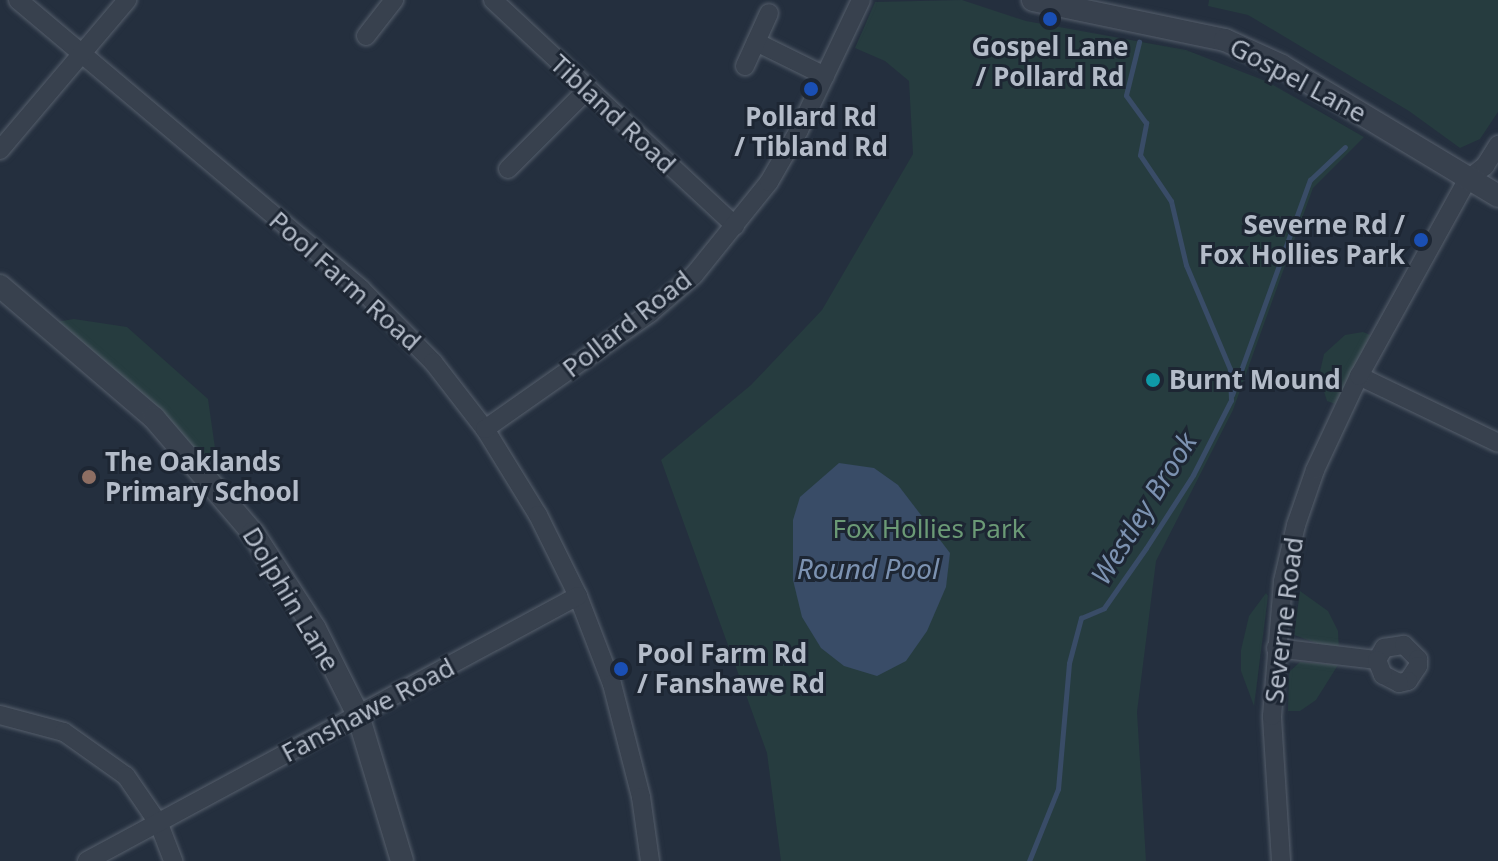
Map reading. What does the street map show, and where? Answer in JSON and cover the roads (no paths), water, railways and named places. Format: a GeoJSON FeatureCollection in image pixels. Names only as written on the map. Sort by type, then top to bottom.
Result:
{"type":"FeatureCollection","features":[{"type":"Feature","properties":{"kind":"street","name":"Pool Farm Road"},"geometry":{"type":"LineString","coordinates":[[18,0],[361,289],[433,362],[485,429],[538,515],[578,596],[612,684],[641,797],[650,861]]}},
{"type":"Feature","properties":{"kind":"street"},"geometry":{"type":"LineString","coordinates":[[0,150],[127,0]]}},
{"type":"Feature","properties":{"kind":"street"},"geometry":{"type":"LineString","coordinates":[[366,36],[394,0]]}},
{"type":"Feature","properties":{"kind":"street","name":"Tibland Road"},"geometry":{"type":"LineString","coordinates":[[493,0],[585,92],[735,226]]}},
{"type":"Feature","properties":{"kind":"street","name":"Pollard Road"},"geometry":{"type":"LineString","coordinates":[[485,429],[650,313],[694,275],[769,182],[861,0]]}},
{"type":"Feature","properties":{"kind":"street","name":"Gospel Lane"},"geometry":{"type":"LineString","coordinates":[[1033,0],[1225,40],[1307,80],[1467,180],[1498,196]]}},
{"type":"Feature","properties":{"kind":"street"},"geometry":{"type":"LineString","coordinates":[[745,66],[769,13]]}},
{"type":"Feature","properties":{"kind":"street"},"geometry":{"type":"LineString","coordinates":[[756,42],[825,76]]}},
{"type":"Feature","properties":{"kind":"street"},"geometry":{"type":"LineString","coordinates":[[508,169],[585,92]]}},
{"type":"Feature","properties":{"kind":"street","name":"Severne Road"},"geometry":{"type":"LineString","coordinates":[[1281,861],[1273,763],[1276,648],[1296,525],[1315,470],[1359,376],[1467,180],[1485,166],[1498,145]]}},
{"type":"Feature","properties":{"kind":"street","name":"Dolphin Lane"},"geometry":{"type":"LineString","coordinates":[[0,286],[154,418],[221,490],[284,579],[358,715],[402,861]]}},
{"type":"Feature","properties":{"kind":"street"},"geometry":{"type":"LineString","coordinates":[[1359,376],[1498,443]]}},
{"type":"Feature","properties":{"kind":"street","name":"Fanshawe Road"},"geometry":{"type":"LineString","coordinates":[[87,861],[578,596]]}},
{"type":"Feature","properties":{"kind":"street"},"geometry":{"type":"LineString","coordinates":[[1276,648],[1377,660]]}},
{"type":"Feature","properties":{"kind":"street"},"geometry":{"type":"LineString","coordinates":[[0,715],[64,732],[92,748],[126,776],[159,824],[173,861]]}},
{"type":"Feature","properties":{"kind":"water","name":"Round Pool"},"geometry":{"type":"Polygon","coordinates":[[[839,463],[874,468],[898,485],[950,553],[946,587],[927,631],[906,661],[877,676],[844,666],[821,648],[802,617],[793,580],[793,520],[800,497],[839,463]]]}},
{"type":"Feature","properties":{"kind":"waterway","name":"Westley Brook"},"geometry":{"type":"LineString","coordinates":[[1029,861],[1058,789],[1069,663],[1081,618],[1104,608],[1146,548],[1193,475],[1231,400],[1230,369],[1186,265],[1171,201],[1140,155],[1146,123],[1126,95],[1139,42]]}},
{"type":"Feature","properties":{"kind":"waterway"},"geometry":{"type":"LineString","coordinates":[[1232,395],[1310,180],[1345,147]]}},
{"type":"Feature","properties":{"kind":"place","name":"Gospel Lane / Pollard Rd"},"geometry":{"type":"Point","coordinates":[1050,19]}},
{"type":"Feature","properties":{"kind":"place","name":"Pollard Rd / Tibland Rd"},"geometry":{"type":"Point","coordinates":[811,89]}},
{"type":"Feature","properties":{"kind":"place","name":"Severne Rd / Fox Hollies Park"},"geometry":{"type":"Point","coordinates":[1421,240]}},
{"type":"Feature","properties":{"kind":"place","name":"Burnt Mound"},"geometry":{"type":"Point","coordinates":[1153,380]}},
{"type":"Feature","properties":{"kind":"place","name":"The Oaklands Primary School"},"geometry":{"type":"Point","coordinates":[89,477]}},
{"type":"Feature","properties":{"kind":"place","name":"Pool Farm Rd / Fanshawe Rd"},"geometry":{"type":"Point","coordinates":[621,669]}},
{"type":"Feature","properties":{"kind":"park label","name":"Fox Hollies Park"},"geometry":{"type":"Point","coordinates":[929,529]}}]}
